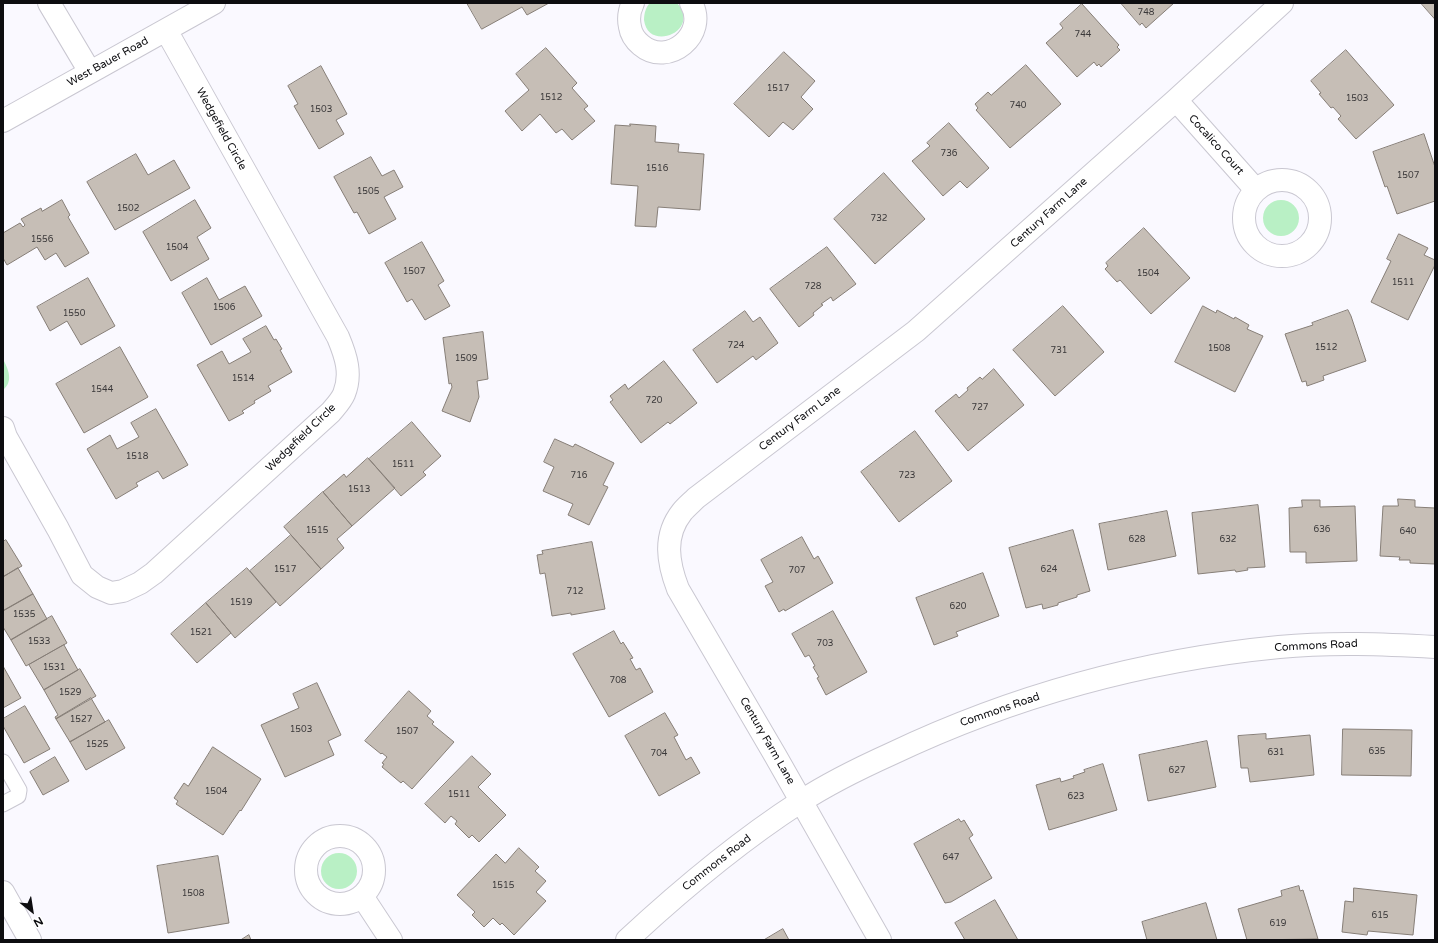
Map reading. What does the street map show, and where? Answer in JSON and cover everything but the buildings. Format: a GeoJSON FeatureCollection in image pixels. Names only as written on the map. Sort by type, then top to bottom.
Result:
{"type":"FeatureCollection","features":[{"type":"Feature","properties":{"kind":"street"},"geometry":{"type":"LineString","coordinates":[[50,3],[90,72]]}},
{"type":"Feature","properties":{"kind":"street","name":"West Bauer Road"},"geometry":{"type":"LineString","coordinates":[[3,121],[214,3]]}},
{"type":"Feature","properties":{"kind":"street"},"geometry":{"type":"LineString","coordinates":[[633,3],[630,8],[628,20],[630,31],[636,41],[645,49],[656,53],[668,53],[679,49],[694,31],[696,19],[694,8],[690,3]]}},
{"type":"Feature","properties":{"kind":"street","name":"Century Farm Lane"},"geometry":{"type":"LineString","coordinates":[[880,940],[678,589],[671,571],[668,555],[674,527],[682,512],[696,498],[916,331],[1176,100],[1282,3]]}},
{"type":"Feature","properties":{"kind":"street","name":"Wedgefield Circle"},"geometry":{"type":"LineString","coordinates":[[3,428],[6,437],[82,575],[97,587],[111,593],[123,591],[134,586],[154,573],[331,412],[344,395],[349,378],[346,357],[338,337],[166,30]]}},
{"type":"Feature","properties":{"kind":"street","name":"Cocalico Court"},"geometry":{"type":"LineString","coordinates":[[1176,100],[1256,190]]}},
{"type":"Feature","properties":{"kind":"street","name":"Commons Road"},"geometry":{"type":"LineString","coordinates":[[626,940],[663,906],[712,865],[801,801],[862,768],[930,735],[999,709],[1071,686],[1138,668],[1210,655],[1281,647],[1372,644],[1435,646]]}},
{"type":"Feature","properties":{"kind":"street"},"geometry":{"type":"LineString","coordinates":[[3,892],[30,940]]}},
{"type":"Feature","properties":{"kind":"street"},"geometry":{"type":"LineString","coordinates":[[362,896],[391,940]]}},
{"type":"Feature","properties":{"kind":"lane"},"geometry":{"type":"LineString","coordinates":[[3,762],[19,790],[18,796],[3,804]]}},
{"type":"Feature","properties":{"kind":"green space"},"geometry":{"type":"Polygon","coordinates":[[[650,3],[677,3],[683,13],[683,22],[679,29],[663,37],[654,35],[648,30],[644,17],[646,8],[650,3]]]}},
{"type":"Feature","properties":{"kind":"green space"},"geometry":{"type":"Polygon","coordinates":[[[1285,200],[1294,205],[1298,211],[1298,225],[1294,231],[1285,236],[1277,236],[1268,231],[1264,225],[1263,214],[1268,205],[1274,201],[1285,200]]]}},
{"type":"Feature","properties":{"kind":"green space"},"geometry":{"type":"Polygon","coordinates":[[[3,359],[8,371],[9,379],[3,390],[3,359]]]}},
{"type":"Feature","properties":{"kind":"green space"},"geometry":{"type":"Polygon","coordinates":[[[339,853],[352,858],[357,871],[352,884],[339,889],[326,884],[321,871],[326,858],[339,853]]]}}]}
